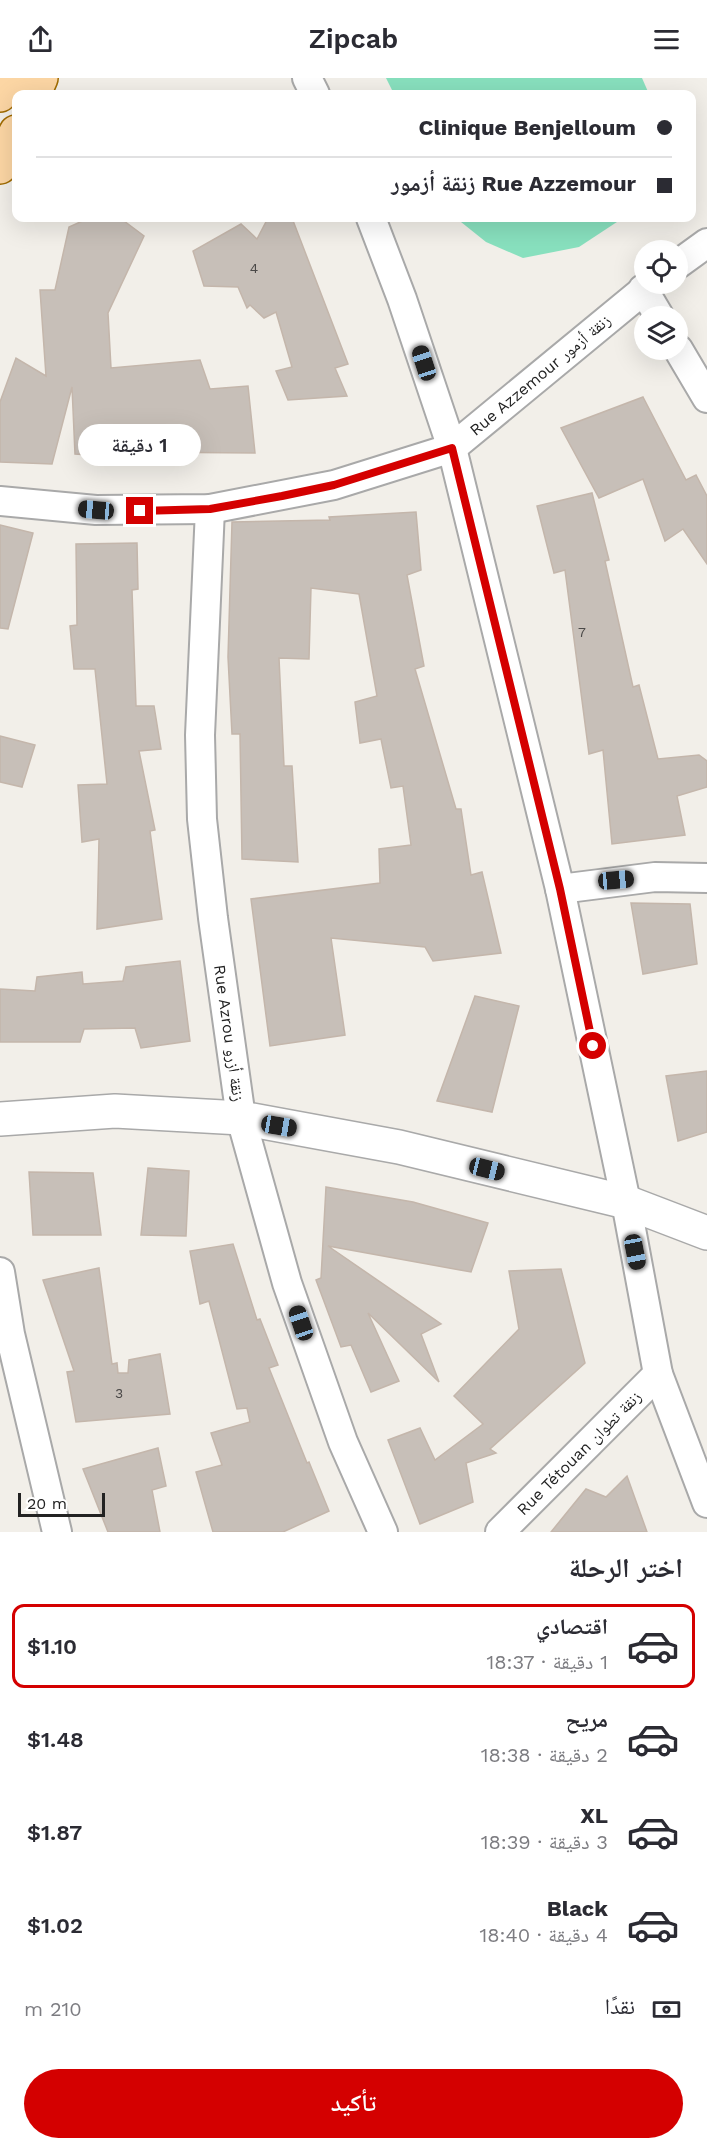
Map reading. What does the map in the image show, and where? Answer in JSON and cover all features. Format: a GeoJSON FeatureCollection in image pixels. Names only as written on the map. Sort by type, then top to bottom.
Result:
{"type":"FeatureCollection","features":[{"type":"Feature","properties":{"kind":"main road"},"geometry":{"type":"LineString","coordinates":[[0,95],[8,78]]}},
{"type":"Feature","properties":{"kind":"main road"},"geometry":{"type":"LineString","coordinates":[[0,167],[12,141]]}},
{"type":"Feature","properties":{"kind":"street"},"geometry":{"type":"LineString","coordinates":[[373,222],[402,299],[452,448],[560,889],[626,1202],[658,1374],[707,1503]]}},
{"type":"Feature","properties":{"kind":"street"},"geometry":{"type":"LineString","coordinates":[[688,257],[707,243]]}},
{"type":"Feature","properties":{"kind":"street","name":"Rue Azzemour زنقة أزمور"},"geometry":{"type":"LineString","coordinates":[[0,501],[107,510],[210,509],[334,485],[452,448],[637,294]]}},
{"type":"Feature","properties":{"kind":"street"},"geometry":{"type":"LineString","coordinates":[[685,360],[707,398]]}},
{"type":"Feature","properties":{"kind":"street","name":"Rue Azrou زنقة أزرو"},"geometry":{"type":"LineString","coordinates":[[210,509],[200,735],[202,819],[213,918],[241,1118],[287,1283],[346,1451],[383,1532]]}},
{"type":"Feature","properties":{"kind":"street"},"geometry":{"type":"LineString","coordinates":[[560,889],[655,877],[707,878]]}},
{"type":"Feature","properties":{"kind":"street"},"geometry":{"type":"LineString","coordinates":[[0,1119],[115,1112],[241,1118],[399,1148],[626,1202],[707,1233]]}},
{"type":"Feature","properties":{"kind":"street"},"geometry":{"type":"LineString","coordinates":[[0,1272],[10,1334],[57,1532]]}},
{"type":"Feature","properties":{"kind":"street","name":"Rue Tétouan زنقة تطوان"},"geometry":{"type":"LineString","coordinates":[[500,1532],[658,1374]]}},
{"type":"Feature","properties":{"kind":"green space"},"geometry":{"type":"Polygon","coordinates":[[[386,78],[642,78],[647,90],[392,90],[386,78]]]}},
{"type":"Feature","properties":{"kind":"green space"},"geometry":{"type":"Polygon","coordinates":[[[461,222],[617,222],[579,247],[523,258],[486,242],[461,222]]]}},
{"type":"Feature","properties":{"kind":"building"},"geometry":{"type":"Polygon","coordinates":[[[80,222],[125,222],[144,236],[108,313],[111,368],[200,360],[210,389],[248,386],[255,453],[135,452],[136,458],[75,454],[72,387],[52,464],[0,462],[0,402],[16,358],[46,376],[40,290],[55,290],[69,227],[80,222]]]}},
{"type":"Feature","properties":{"kind":"building"},"geometry":{"type":"Polygon","coordinates":[[[266,222],[294,222],[348,364],[335,368],[347,396],[288,400],[276,371],[292,367],[276,312],[264,318],[250,305],[247,308],[238,287],[204,286],[193,251],[241,224],[257,239],[266,222]]]}},
{"type":"Feature","properties":{"kind":"building"},"geometry":{"type":"Polygon","coordinates":[[[643,397],[686,480],[696,475],[707,496],[707,564],[683,529],[665,541],[643,479],[599,498],[561,428],[643,397]]]}},
{"type":"Feature","properties":{"kind":"building"},"geometry":{"type":"Polygon","coordinates":[[[592,493],[609,560],[605,561],[633,687],[639,685],[658,759],[699,755],[707,761],[707,787],[677,796],[685,835],[612,844],[603,750],[589,754],[565,570],[554,573],[537,506],[592,493]]]}},
{"type":"Feature","properties":{"kind":"building"},"geometry":{"type":"Polygon","coordinates":[[[416,512],[421,570],[407,575],[424,666],[415,669],[456,809],[461,809],[471,875],[482,872],[501,953],[433,961],[425,947],[331,938],[345,1035],[270,1046],[251,899],[380,883],[379,849],[411,845],[403,786],[391,788],[381,739],[360,743],[355,702],[377,696],[359,594],[311,588],[309,659],[279,658],[284,766],[292,766],[298,862],[242,859],[240,734],[232,734],[228,657],[232,522],[330,520],[329,517],[416,512]]]}},
{"type":"Feature","properties":{"kind":"building"},"geometry":{"type":"Polygon","coordinates":[[[0,525],[33,533],[8,629],[0,628],[0,525]]]}},
{"type":"Feature","properties":{"kind":"building"},"geometry":{"type":"Polygon","coordinates":[[[137,543],[138,589],[132,590],[136,706],[154,706],[161,749],[139,751],[155,830],[150,831],[162,919],[97,929],[99,839],[82,842],[78,785],[107,784],[95,669],[74,669],[70,626],[77,625],[76,544],[137,543]]]}},
{"type":"Feature","properties":{"kind":"building"},"geometry":{"type":"Polygon","coordinates":[[[0,736],[35,745],[22,787],[0,782],[0,736]]]}},
{"type":"Feature","properties":{"kind":"building"},"geometry":{"type":"Polygon","coordinates":[[[631,903],[690,904],[697,964],[643,974],[631,903]]]}},
{"type":"Feature","properties":{"kind":"building"},"geometry":{"type":"Polygon","coordinates":[[[180,961],[190,1041],[141,1048],[135,1028],[84,1029],[80,1042],[0,1042],[0,989],[35,991],[37,977],[82,972],[83,984],[123,981],[126,967],[180,961]]]}},
{"type":"Feature","properties":{"kind":"building"},"geometry":{"type":"Polygon","coordinates":[[[475,996],[519,1006],[492,1112],[437,1101],[475,996]]]}},
{"type":"Feature","properties":{"kind":"building"},"geometry":{"type":"Polygon","coordinates":[[[707,1071],[707,1132],[678,1141],[666,1076],[707,1071]]]}},
{"type":"Feature","properties":{"kind":"building"},"geometry":{"type":"Polygon","coordinates":[[[148,1168],[189,1171],[186,1236],[141,1235],[148,1168]]]}},
{"type":"Feature","properties":{"kind":"building"},"geometry":{"type":"Polygon","coordinates":[[[29,1172],[93,1173],[101,1235],[33,1235],[29,1172]]]}},
{"type":"Feature","properties":{"kind":"building"},"geometry":{"type":"Polygon","coordinates":[[[326,1187],[413,1202],[488,1223],[471,1272],[328,1246],[441,1324],[421,1334],[439,1382],[368,1313],[399,1381],[371,1392],[351,1345],[341,1347],[316,1280],[321,1278],[326,1187]]]}},
{"type":"Feature","properties":{"kind":"building"},"geometry":{"type":"Polygon","coordinates":[[[233,1244],[257,1320],[260,1319],[278,1365],[269,1368],[329,1511],[283,1532],[213,1532],[196,1472],[222,1465],[211,1433],[250,1422],[247,1408],[237,1409],[209,1301],[200,1304],[190,1251],[233,1244]]]}},
{"type":"Feature","properties":{"kind":"building"},"geometry":{"type":"Polygon","coordinates":[[[99,1268],[112,1364],[117,1363],[118,1373],[128,1373],[129,1360],[160,1354],[170,1414],[76,1422],[67,1372],[74,1371],[43,1280],[99,1268]]]}},
{"type":"Feature","properties":{"kind":"building"},"geometry":{"type":"Polygon","coordinates":[[[561,1269],[585,1363],[490,1449],[496,1453],[466,1463],[473,1502],[420,1524],[388,1440],[420,1428],[435,1460],[483,1424],[454,1396],[519,1329],[509,1271],[561,1269]]]}},
{"type":"Feature","properties":{"kind":"building"},"geometry":{"type":"Polygon","coordinates":[[[158,1448],[166,1486],[152,1490],[160,1532],[108,1532],[83,1469],[158,1448]]]}},
{"type":"Feature","properties":{"kind":"building"},"geometry":{"type":"Polygon","coordinates":[[[627,1476],[647,1532],[551,1532],[586,1489],[606,1497],[627,1476]]]}},
{"type":"Feature","properties":{"kind":"route"},"geometry":{"type":"LineString","coordinates":[[140,511],[210,509],[282,496],[334,485],[452,448],[560,889],[593,1046]]}}]}
